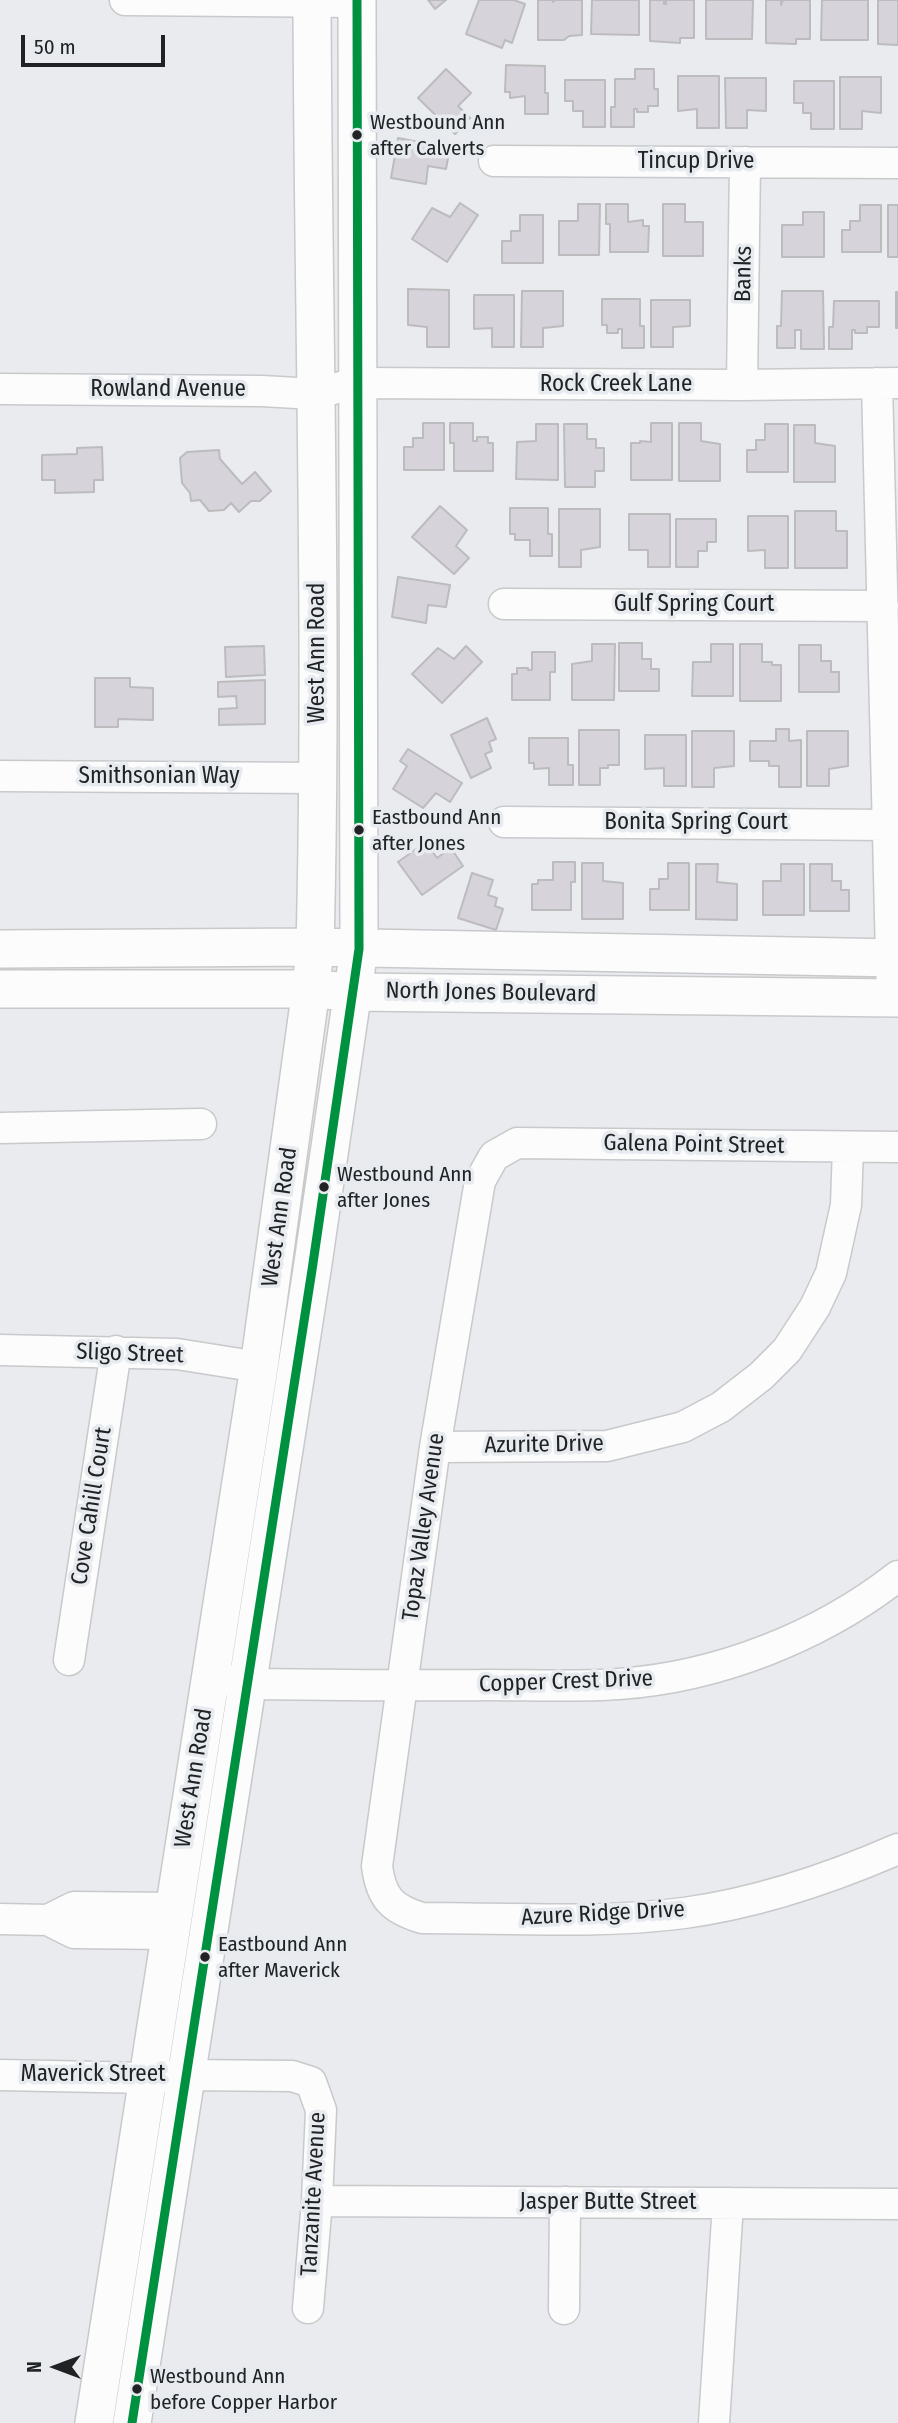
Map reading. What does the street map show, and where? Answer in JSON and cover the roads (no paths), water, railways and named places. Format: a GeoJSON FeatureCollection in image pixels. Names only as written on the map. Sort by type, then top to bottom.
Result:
{"type":"FeatureCollection","features":[{"type":"Feature","properties":{"kind":"main road","name":"West Ann Road"},"geometry":{"type":"LineString","coordinates":[[132,2423],[248,1684],[359,948],[360,665],[335,389],[312,1]]}},
{"type":"Feature","properties":{"kind":"main road","name":"West Ann Road"},"geometry":{"type":"LineString","coordinates":[[94,2423],[259,1367],[311,989],[315,947],[318,584],[335,389],[357,1]]}},
{"type":"Feature","properties":{"kind":"main road","name":"North Jones Boulevard"},"geometry":{"type":"LineString","coordinates":[[0,949],[315,947],[895,957]]}},
{"type":"Feature","properties":{"kind":"main road","name":"North Jones Boulevard"},"geometry":{"type":"LineString","coordinates":[[0,989],[311,989],[354,992],[895,998]]}},
{"type":"Feature","properties":{"kind":"main road"},"geometry":{"type":"LineString","coordinates":[[259,1367],[270,1380],[272,1392],[268,1413],[279,1482]]}},
{"type":"Feature","properties":{"kind":"street"},"geometry":{"type":"LineString","coordinates":[[125,0],[357,1]]}},
{"type":"Feature","properties":{"kind":"street","name":"Tincup Drive"},"geometry":{"type":"LineString","coordinates":[[494,161],[898,163]]}},
{"type":"Feature","properties":{"kind":"street","name":"Banks"},"geometry":{"type":"LineString","coordinates":[[742,386],[745,162]]}},
{"type":"Feature","properties":{"kind":"street"},"geometry":{"type":"LineString","coordinates":[[888,383],[883,606],[895,998]]}},
{"type":"Feature","properties":{"kind":"street","name":"Rock Creek Lane"},"geometry":{"type":"LineString","coordinates":[[335,389],[888,383]]}},
{"type":"Feature","properties":{"kind":"street","name":"Rowland Avenue"},"geometry":{"type":"LineString","coordinates":[[0,389],[335,389]]}},
{"type":"Feature","properties":{"kind":"street","name":"Gulf Spring Court"},"geometry":{"type":"LineString","coordinates":[[504,604],[883,606]]}},
{"type":"Feature","properties":{"kind":"street","name":"Smithsonian Way"},"geometry":{"type":"LineString","coordinates":[[0,776],[317,778]]}},
{"type":"Feature","properties":{"kind":"street","name":"Bonita Spring Court"},"geometry":{"type":"LineString","coordinates":[[504,822],[888,825]]}},
{"type":"Feature","properties":{"kind":"street"},"geometry":{"type":"LineString","coordinates":[[0,1128],[201,1124]]}},
{"type":"Feature","properties":{"kind":"street","name":"Galena Point Street"},"geometry":{"type":"LineString","coordinates":[[494,1156],[517,1143],[898,1147]]}},
{"type":"Feature","properties":{"kind":"street","name":"Azurite Drive"},"geometry":{"type":"LineString","coordinates":[[435,1447],[607,1446],[683,1427],[721,1407],[761,1377],[778,1359],[815,1307],[831,1273],[846,1205],[848,1147]]}},
{"type":"Feature","properties":{"kind":"street","name":"Topaz Valley Avenue"},"geometry":{"type":"LineString","coordinates":[[388,1901],[379,1884],[377,1866],[435,1447],[480,1181],[494,1156]]}},
{"type":"Feature","properties":{"kind":"street","name":"Sligo Street"},"geometry":{"type":"LineString","coordinates":[[0,1350],[177,1354],[259,1367]]}},
{"type":"Feature","properties":{"kind":"street","name":"Cove Cahill Court"},"geometry":{"type":"LineString","coordinates":[[69,1660],[116,1351]]}},
{"type":"Feature","properties":{"kind":"street","name":"Copper Crest Drive"},"geometry":{"type":"LineString","coordinates":[[210,1677],[248,1684],[402,1686],[619,1684],[663,1679],[749,1658],[845,1613],[898,1576]]}},
{"type":"Feature","properties":{"kind":"street","name":"Azure Ridge Drive"},"geometry":{"type":"LineString","coordinates":[[388,1901],[403,1913],[422,1918],[606,1919],[684,1913],[774,1895],[847,1871],[898,1849]]}},
{"type":"Feature","properties":{"kind":"street"},"geometry":{"type":"LineString","coordinates":[[0,1919],[48,1920],[74,1907],[98,1920],[172,1921]]}},
{"type":"Feature","properties":{"kind":"street","name":"Maverick Street"},"geometry":{"type":"LineString","coordinates":[[0,2075],[148,2078],[186,2075],[292,2076],[311,2082]]}},
{"type":"Feature","properties":{"kind":"street","name":"Tanzanite Avenue"},"geometry":{"type":"LineString","coordinates":[[308,2308],[321,2110],[311,2082]]}},
{"type":"Feature","properties":{"kind":"street","name":"Jasper Butte Street"},"geometry":{"type":"LineString","coordinates":[[317,2201],[898,2204]]}},
{"type":"Feature","properties":{"kind":"street"},"geometry":{"type":"LineString","coordinates":[[564,2309],[565,2202]]}},
{"type":"Feature","properties":{"kind":"street"},"geometry":{"type":"LineString","coordinates":[[714,2423],[728,2203]]}},
{"type":"Feature","properties":{"kind":"place","name":"Westbound Ann after Calverts"},"geometry":{"type":"Point","coordinates":[357,135]}},
{"type":"Feature","properties":{"kind":"place","name":"Eastbound Ann after Jones"},"geometry":{"type":"Point","coordinates":[359,830]}},
{"type":"Feature","properties":{"kind":"place","name":"Westbound Ann after Jones"},"geometry":{"type":"Point","coordinates":[324,1187]}},
{"type":"Feature","properties":{"kind":"place","name":"Eastbound Ann after Maverick"},"geometry":{"type":"Point","coordinates":[205,1957]}},
{"type":"Feature","properties":{"kind":"place","name":"Westbound Ann before Copper Harbor"},"geometry":{"type":"Point","coordinates":[137,2389]}}]}
